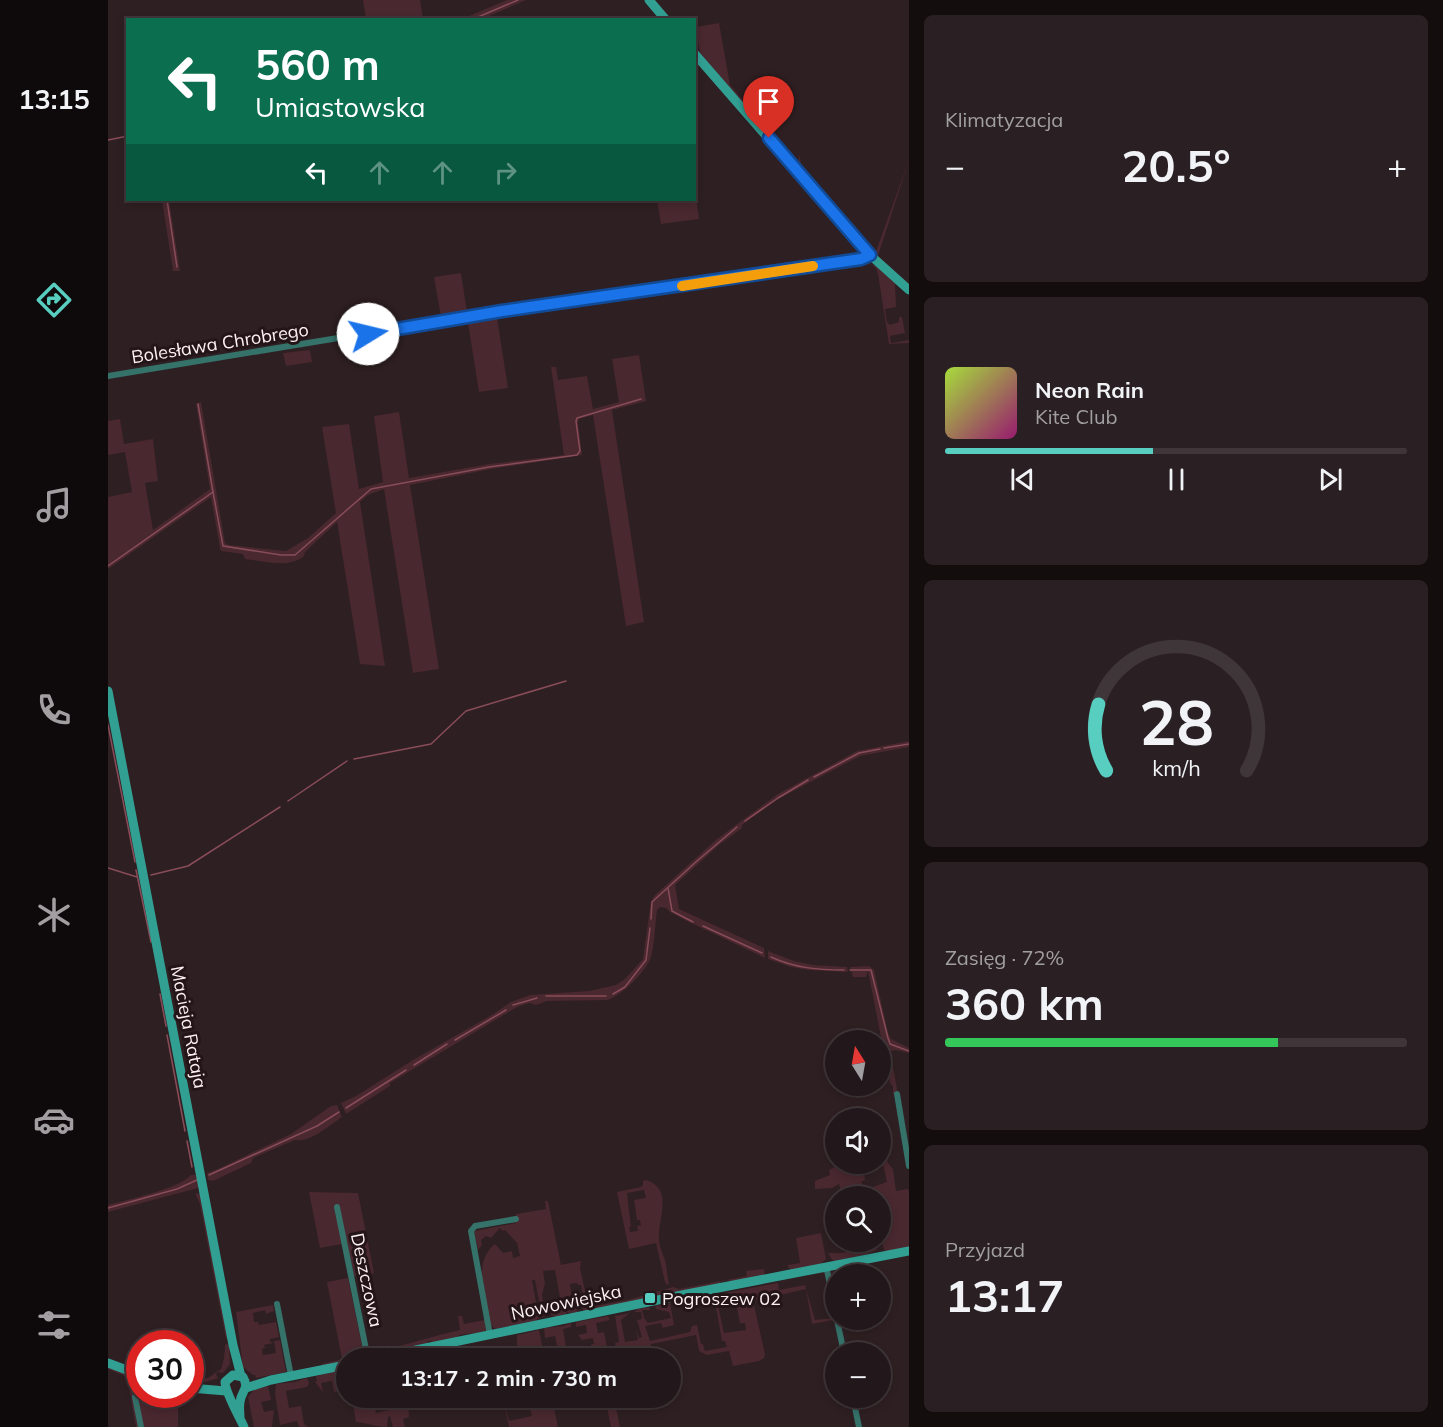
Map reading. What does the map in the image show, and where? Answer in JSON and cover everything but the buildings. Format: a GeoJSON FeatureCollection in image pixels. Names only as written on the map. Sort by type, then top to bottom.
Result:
{"type":"FeatureCollection","features":[{"type":"Feature","properties":{"kind":"street"},"geometry":{"type":"LineString","coordinates":[[649,0],[664,18]]}},
{"type":"Feature","properties":{"kind":"street"},"geometry":{"type":"LineString","coordinates":[[696,55],[870,255],[909,290]]}},
{"type":"Feature","properties":{"kind":"street","name":"Bolesława Chrobrego"},"geometry":{"type":"LineString","coordinates":[[108,376],[502,311],[861,259],[870,255]]}},
{"type":"Feature","properties":{"kind":"street","name":"Macieja Rataja"},"geometry":{"type":"LineString","coordinates":[[108,691],[233,1345],[243,1384],[242,1423]]}},
{"type":"Feature","properties":{"kind":"street"},"geometry":{"type":"LineString","coordinates":[[897,1094],[909,1166]]}},
{"type":"Feature","properties":{"kind":"street","name":"Deszczowa"},"geometry":{"type":"LineString","coordinates":[[337,1207],[368,1348]]}},
{"type":"Feature","properties":{"kind":"street"},"geometry":{"type":"LineString","coordinates":[[490,1335],[471,1231],[475,1227],[516,1219]]}},
{"type":"Feature","properties":{"kind":"street","name":"Nowowiejska"},"geometry":{"type":"LineString","coordinates":[[837,1264],[909,1251]]}},
{"type":"Feature","properties":{"kind":"street","name":"Nowowiejska"},"geometry":{"type":"LineString","coordinates":[[425,1348],[825,1266]]}},
{"type":"Feature","properties":{"kind":"street"},"geometry":{"type":"LineString","coordinates":[[277,1304],[291,1376]]}},
{"type":"Feature","properties":{"kind":"street","name":"Macieja Rataja"},"geometry":{"type":"LineString","coordinates":[[233,1345],[228,1386],[242,1423]]}},
{"type":"Feature","properties":{"kind":"street"},"geometry":{"type":"LineString","coordinates":[[108,1363],[126,1370]]}},
{"type":"Feature","properties":{"kind":"street"},"geometry":{"type":"LineString","coordinates":[[243,1384],[336,1367]]}},
{"type":"Feature","properties":{"kind":"street"},"geometry":{"type":"LineString","coordinates":[[204,1388],[228,1386],[236,1375],[243,1384]]}},
{"type":"Feature","properties":{"kind":"street"},"geometry":{"type":"LineString","coordinates":[[228,1386],[237,1396],[243,1384]]}},
{"type":"Feature","properties":{"kind":"street"},"geometry":{"type":"LineString","coordinates":[[137,1408],[141,1427]]}},
{"type":"Feature","properties":{"kind":"street"},"geometry":{"type":"LineString","coordinates":[[855,1408],[859,1427]]}},
{"type":"Feature","properties":{"kind":"shaded area"},"geometry":{"type":"Polygon","coordinates":[[[363,0],[420,0],[423,18],[366,18],[363,0]]]}},
{"type":"Feature","properties":{"kind":"shaded area"},"geometry":{"type":"Polygon","coordinates":[[[507,0],[526,0],[484,18],[464,18],[507,0]]]}},
{"type":"Feature","properties":{"kind":"shaded area"},"geometry":{"type":"Polygon","coordinates":[[[719,23],[730,85],[797,164],[799,153],[802,169],[847,218],[848,223],[875,254],[909,160],[878,256],[909,286],[878,259],[700,54],[696,27],[719,23]]]}},
{"type":"Feature","properties":{"kind":"shaded area"},"geometry":{"type":"Polygon","coordinates":[[[696,199],[699,219],[661,224],[657,201],[696,201],[696,199]]]}},
{"type":"Feature","properties":{"kind":"shaded area"},"geometry":{"type":"Polygon","coordinates":[[[162,201],[169,201],[180,271],[173,271],[162,201]]]}},
{"type":"Feature","properties":{"kind":"shaded area"},"geometry":{"type":"Polygon","coordinates":[[[864,262],[870,264],[827,268],[756,280],[756,278],[864,262]]]}},
{"type":"Feature","properties":{"kind":"shaded area"},"geometry":{"type":"Polygon","coordinates":[[[870,264],[876,266],[895,283],[896,307],[885,309],[887,322],[890,325],[899,322],[899,317],[902,317],[905,333],[890,336],[891,343],[909,340],[909,343],[889,344],[878,274],[876,268],[870,264]]]}},
{"type":"Feature","properties":{"kind":"shaded area"},"geometry":{"type":"Polygon","coordinates":[[[461,273],[467,312],[441,317],[434,277],[461,273]]]}},
{"type":"Feature","properties":{"kind":"shaded area"},"geometry":{"type":"Polygon","coordinates":[[[497,318],[508,388],[479,392],[468,323],[497,318]]]}},
{"type":"Feature","properties":{"kind":"shaded area"},"geometry":{"type":"Polygon","coordinates":[[[310,350],[312,362],[286,366],[283,353],[310,350]]]}},
{"type":"Feature","properties":{"kind":"shaded area"},"geometry":{"type":"Polygon","coordinates":[[[639,355],[646,401],[612,410],[644,622],[626,626],[593,415],[579,419],[582,455],[491,469],[410,485],[439,669],[413,673],[384,489],[368,495],[360,502],[385,666],[360,664],[337,522],[298,560],[276,563],[245,559],[243,554],[221,551],[211,497],[108,569],[108,497],[132,492],[125,452],[108,455],[108,421],[120,419],[124,444],[153,439],[158,481],[145,483],[153,530],[210,489],[196,404],[201,402],[225,543],[286,551],[308,538],[336,513],[322,427],[349,424],[359,489],[383,482],[374,416],[399,412],[409,478],[489,464],[564,455],[551,367],[556,367],[558,380],[587,376],[593,409],[619,402],[612,359],[639,355]]]}},
{"type":"Feature","properties":{"kind":"shaded area"},"geometry":{"type":"Polygon","coordinates":[[[909,741],[909,747],[860,756],[778,799],[742,825],[742,828],[719,845],[675,885],[679,909],[764,948],[765,958],[660,907],[657,910],[651,957],[648,963],[633,982],[614,997],[608,1000],[547,1001],[517,1007],[390,1083],[390,1086],[346,1114],[341,1103],[511,1002],[530,995],[589,991],[616,985],[625,979],[643,959],[651,901],[655,895],[717,839],[778,794],[857,751],[909,741]]]}},
{"type":"Feature","properties":{"kind":"shaded area"},"geometry":{"type":"Polygon","coordinates":[[[768,951],[794,961],[813,965],[847,967],[848,972],[791,967],[768,959],[768,951]]]}},
{"type":"Feature","properties":{"kind":"shaded area"},"geometry":{"type":"Polygon","coordinates":[[[869,966],[874,970],[887,1030],[880,1030],[868,971],[866,977],[853,977],[850,967],[869,966]]]}},
{"type":"Feature","properties":{"kind":"shaded area"},"geometry":{"type":"Polygon","coordinates":[[[891,1039],[909,1048],[909,1053],[891,1051],[891,1039]]]}},
{"type":"Feature","properties":{"kind":"shaded area"},"geometry":{"type":"Polygon","coordinates":[[[891,1056],[896,1094],[893,1094],[891,1084],[891,1056]]]}},
{"type":"Feature","properties":{"kind":"shaded area"},"geometry":{"type":"Polygon","coordinates":[[[337,1105],[342,1117],[320,1133],[307,1139],[295,1140],[253,1158],[251,1163],[213,1181],[208,1180],[207,1173],[291,1134],[331,1106],[337,1105]]]}},
{"type":"Feature","properties":{"kind":"shaded area"},"geometry":{"type":"Polygon","coordinates":[[[891,1167],[896,1191],[908,1189],[909,1191],[909,1248],[891,1251],[891,1186],[876,1186],[887,1182],[885,1174],[891,1174],[891,1167]]]}},
{"type":"Feature","properties":{"kind":"shaded area"},"geometry":{"type":"Polygon","coordinates":[[[864,1174],[865,1180],[861,1182],[864,1186],[839,1186],[839,1184],[815,1189],[815,1181],[830,1175],[864,1174]]]}},
{"type":"Feature","properties":{"kind":"shaded area"},"geometry":{"type":"Polygon","coordinates":[[[191,1175],[197,1175],[198,1188],[108,1212],[108,1205],[165,1189],[191,1175]]]}},
{"type":"Feature","properties":{"kind":"shaded area"},"geometry":{"type":"Polygon","coordinates":[[[643,1181],[655,1184],[662,1197],[659,1241],[665,1260],[669,1284],[667,1285],[656,1243],[629,1249],[617,1192],[641,1187],[643,1181]],[[644,1190],[627,1193],[630,1232],[638,1231],[637,1226],[641,1225],[640,1220],[637,1220],[634,1200],[646,1198],[644,1190]]]}},
{"type":"Feature","properties":{"kind":"shaded area"},"geometry":{"type":"Polygon","coordinates":[[[309,1192],[358,1193],[374,1273],[354,1276],[347,1243],[320,1248],[309,1192]]]}},
{"type":"Feature","properties":{"kind":"shaded area"},"geometry":{"type":"Polygon","coordinates":[[[195,1193],[201,1194],[228,1338],[226,1339],[200,1204],[195,1193]]]}},
{"type":"Feature","properties":{"kind":"shaded area"},"geometry":{"type":"Polygon","coordinates":[[[545,1201],[548,1201],[561,1265],[581,1261],[580,1268],[589,1309],[584,1312],[579,1299],[583,1296],[581,1285],[570,1284],[572,1300],[578,1312],[573,1314],[567,1312],[566,1315],[556,1317],[551,1315],[550,1306],[561,1303],[555,1270],[543,1271],[545,1283],[542,1295],[546,1316],[542,1317],[535,1280],[532,1280],[539,1318],[535,1321],[495,1329],[491,1325],[482,1282],[484,1261],[495,1244],[503,1253],[512,1251],[513,1258],[520,1256],[517,1243],[505,1230],[500,1228],[491,1238],[486,1236],[481,1240],[482,1245],[478,1250],[474,1231],[516,1223],[516,1214],[546,1209],[545,1201]]]}},
{"type":"Feature","properties":{"kind":"shaded area"},"geometry":{"type":"Polygon","coordinates":[[[821,1233],[826,1259],[821,1264],[791,1270],[788,1265],[800,1263],[796,1238],[821,1233]]]}},
{"type":"Feature","properties":{"kind":"shaded area"},"geometry":{"type":"Polygon","coordinates":[[[872,1252],[833,1261],[828,1253],[872,1252]]]}},
{"type":"Feature","properties":{"kind":"shaded area"},"geometry":{"type":"Polygon","coordinates":[[[764,1269],[765,1275],[731,1282],[728,1280],[720,1284],[672,1294],[671,1292],[665,1293],[665,1295],[595,1309],[590,1307],[628,1300],[673,1287],[679,1289],[747,1276],[746,1271],[764,1269]]]}},
{"type":"Feature","properties":{"kind":"shaded area"},"geometry":{"type":"Polygon","coordinates":[[[801,1277],[778,1283],[779,1290],[805,1285],[815,1320],[825,1319],[825,1322],[812,1324],[806,1289],[753,1301],[765,1354],[764,1358],[759,1361],[733,1366],[729,1351],[707,1355],[699,1351],[696,1335],[651,1344],[651,1348],[616,1348],[615,1343],[619,1342],[615,1316],[630,1313],[621,1320],[625,1342],[638,1340],[636,1328],[639,1338],[642,1337],[637,1320],[642,1319],[641,1312],[634,1312],[649,1307],[650,1310],[642,1310],[648,1323],[671,1318],[669,1312],[656,1309],[655,1306],[670,1303],[674,1325],[663,1328],[661,1323],[645,1326],[650,1341],[690,1332],[692,1326],[697,1325],[705,1351],[727,1347],[725,1341],[722,1341],[716,1295],[682,1301],[801,1277]],[[728,1297],[717,1301],[724,1333],[746,1330],[745,1323],[740,1323],[736,1303],[733,1304],[728,1297]]]}},
{"type":"Feature","properties":{"kind":"shaded area"},"geometry":{"type":"Polygon","coordinates":[[[348,1278],[363,1348],[340,1348],[327,1282],[348,1278]]]}},
{"type":"Feature","properties":{"kind":"shaded area"},"geometry":{"type":"Polygon","coordinates":[[[273,1305],[274,1311],[266,1314],[265,1310],[253,1313],[254,1322],[258,1322],[259,1325],[276,1322],[279,1337],[270,1339],[273,1343],[264,1345],[263,1355],[276,1353],[274,1341],[280,1340],[286,1372],[256,1378],[243,1367],[236,1312],[273,1305]]]}},
{"type":"Feature","properties":{"kind":"shaded area"},"geometry":{"type":"Polygon","coordinates":[[[458,1316],[462,1316],[464,1324],[485,1320],[486,1332],[462,1334],[458,1338],[392,1348],[393,1346],[460,1330],[458,1316]]]}},
{"type":"Feature","properties":{"kind":"shaded area"},"geometry":{"type":"Polygon","coordinates":[[[608,1316],[610,1320],[596,1323],[598,1333],[604,1332],[607,1348],[592,1348],[593,1338],[582,1340],[578,1335],[587,1333],[586,1325],[576,1327],[576,1322],[608,1316]]]}},
{"type":"Feature","properties":{"kind":"shaded area"},"geometry":{"type":"Polygon","coordinates":[[[571,1323],[571,1327],[563,1329],[566,1348],[553,1348],[557,1346],[555,1336],[545,1338],[544,1328],[571,1323]]]}},
{"type":"Feature","properties":{"kind":"shaded area"},"geometry":{"type":"Polygon","coordinates":[[[539,1330],[543,1348],[517,1347],[517,1335],[539,1330]]]}},
{"type":"Feature","properties":{"kind":"shaded area"},"geometry":{"type":"Polygon","coordinates":[[[225,1344],[229,1345],[230,1364],[223,1373],[216,1374],[218,1378],[204,1382],[204,1378],[208,1378],[221,1369],[225,1344]]]}},
{"type":"Feature","properties":{"kind":"shaded area"},"geometry":{"type":"Polygon","coordinates":[[[336,1360],[336,1364],[322,1366],[322,1364],[336,1360]]]}},
{"type":"Feature","properties":{"kind":"shaded area"},"geometry":{"type":"Polygon","coordinates":[[[108,1366],[126,1374],[126,1377],[108,1369],[108,1366]]]}},
{"type":"Feature","properties":{"kind":"shaded area"},"geometry":{"type":"Polygon","coordinates":[[[336,1371],[336,1392],[334,1392],[332,1381],[321,1383],[323,1392],[315,1382],[317,1381],[316,1376],[336,1371]]]}},
{"type":"Feature","properties":{"kind":"shaded area"},"geometry":{"type":"Polygon","coordinates":[[[307,1378],[309,1383],[307,1387],[286,1391],[289,1408],[301,1406],[304,1424],[308,1427],[299,1427],[297,1421],[280,1425],[275,1394],[276,1384],[307,1378]]]}},
{"type":"Feature","properties":{"kind":"shaded area"},"geometry":{"type":"Polygon","coordinates":[[[268,1386],[271,1400],[261,1402],[264,1412],[274,1410],[272,1427],[254,1427],[248,1397],[254,1390],[268,1386]]]}},
{"type":"Feature","properties":{"kind":"shaded area"},"geometry":{"type":"Polygon","coordinates":[[[133,1408],[178,1408],[178,1427],[136,1427],[133,1408]]]}},
{"type":"Feature","properties":{"kind":"shaded area"},"geometry":{"type":"Polygon","coordinates":[[[354,1408],[375,1408],[376,1413],[409,1408],[409,1417],[403,1419],[405,1427],[393,1427],[390,1416],[387,1427],[356,1422],[354,1408]]]}},
{"type":"Feature","properties":{"kind":"shaded area"},"geometry":{"type":"Polygon","coordinates":[[[505,1408],[509,1421],[532,1416],[530,1408],[554,1408],[558,1427],[509,1427],[505,1408]]]}},
{"type":"Feature","properties":{"kind":"shaded area"},"geometry":{"type":"Polygon","coordinates":[[[607,1408],[616,1408],[620,1427],[611,1427],[607,1408]]]}},
{"type":"Feature","properties":{"kind":"waterway"},"geometry":{"type":"LineString","coordinates":[[476,18],[518,0]]}},
{"type":"Feature","properties":{"kind":"waterway"},"geometry":{"type":"LineString","coordinates":[[108,140],[126,136]]}},
{"type":"Feature","properties":{"kind":"waterway"},"geometry":{"type":"LineString","coordinates":[[167,201],[177,267]]}},
{"type":"Feature","properties":{"kind":"waterway"},"geometry":{"type":"LineString","coordinates":[[108,566],[213,492],[223,546],[295,555],[371,489],[489,467],[577,455],[580,451],[577,418],[641,399]]}},
{"type":"Feature","properties":{"kind":"waterway"},"geometry":{"type":"LineString","coordinates":[[198,404],[213,492]]}},
{"type":"Feature","properties":{"kind":"waterway"},"geometry":{"type":"LineString","coordinates":[[354,759],[431,744],[466,711],[566,681]]}},
{"type":"Feature","properties":{"kind":"waterway"},"geometry":{"type":"LineString","coordinates":[[108,725],[135,862]]}},
{"type":"Feature","properties":{"kind":"waterway"},"geometry":{"type":"LineString","coordinates":[[884,748],[909,744]]}},
{"type":"Feature","properties":{"kind":"waterway"},"geometry":{"type":"LineString","coordinates":[[814,777],[859,753],[880,749]]}},
{"type":"Feature","properties":{"kind":"waterway"},"geometry":{"type":"LineString","coordinates":[[288,801],[347,761]]}},
{"type":"Feature","properties":{"kind":"waterway"},"geometry":{"type":"LineString","coordinates":[[745,821],[808,780]]}},
{"type":"Feature","properties":{"kind":"waterway"},"geometry":{"type":"LineString","coordinates":[[151,875],[188,866],[280,807]]}},
{"type":"Feature","properties":{"kind":"waterway"},"geometry":{"type":"LineString","coordinates":[[651,919],[652,902],[737,827]]}},
{"type":"Feature","properties":{"kind":"waterway"},"geometry":{"type":"LineString","coordinates":[[108,868],[137,877]]}},
{"type":"Feature","properties":{"kind":"waterway"},"geometry":{"type":"LineString","coordinates":[[136,870],[151,942]]}},
{"type":"Feature","properties":{"kind":"waterway"},"geometry":{"type":"LineString","coordinates":[[668,888],[672,911],[693,922]]}},
{"type":"Feature","properties":{"kind":"waterway"},"geometry":{"type":"LineString","coordinates":[[703,926],[762,953]]}},
{"type":"Feature","properties":{"kind":"waterway"},"geometry":{"type":"LineString","coordinates":[[613,994],[625,987],[646,960],[650,928]]}},
{"type":"Feature","properties":{"kind":"waterway"},"geometry":{"type":"LineString","coordinates":[[771,957],[807,968],[844,970]]}},
{"type":"Feature","properties":{"kind":"waterway"},"geometry":{"type":"LineString","coordinates":[[850,970],[871,970],[890,1044],[909,1051]]}},
{"type":"Feature","properties":{"kind":"waterway"},"geometry":{"type":"LineString","coordinates":[[160,994],[166,1026]]}},
{"type":"Feature","properties":{"kind":"waterway"},"geometry":{"type":"LineString","coordinates":[[546,996],[606,996]]}},
{"type":"Feature","properties":{"kind":"waterway"},"geometry":{"type":"LineString","coordinates":[[513,1005],[537,998]]}},
{"type":"Feature","properties":{"kind":"waterway"},"geometry":{"type":"LineString","coordinates":[[455,1040],[506,1010]]}},
{"type":"Feature","properties":{"kind":"waterway"},"geometry":{"type":"LineString","coordinates":[[167,1035],[185,1131]]}},
{"type":"Feature","properties":{"kind":"waterway"},"geometry":{"type":"LineString","coordinates":[[414,1065],[447,1044]]}},
{"type":"Feature","properties":{"kind":"waterway"},"geometry":{"type":"LineString","coordinates":[[346,1108],[406,1070]]}},
{"type":"Feature","properties":{"kind":"waterway"},"geometry":{"type":"LineString","coordinates":[[209,1175],[317,1126],[339,1112]]}},
{"type":"Feature","properties":{"kind":"waterway"},"geometry":{"type":"LineString","coordinates":[[187,1141],[192,1167]]}},
{"type":"Feature","properties":{"kind":"waterway"},"geometry":{"type":"LineString","coordinates":[[108,1208],[177,1189],[197,1180]]}},
{"type":"Feature","properties":{"kind":"slow traffic"},"geometry":{"type":"LineString","coordinates":[[682,286],[813,266]]}},
{"type":"Feature","properties":{"kind":"place","name":"Pogroszew 02"},"geometry":{"type":"Point","coordinates":[650,1298]}},
{"type":"Feature","properties":{"kind":"route"},"geometry":{"type":"LineString","coordinates":[[368,334],[502,311],[861,259],[870,255],[769,138]]}}]}
